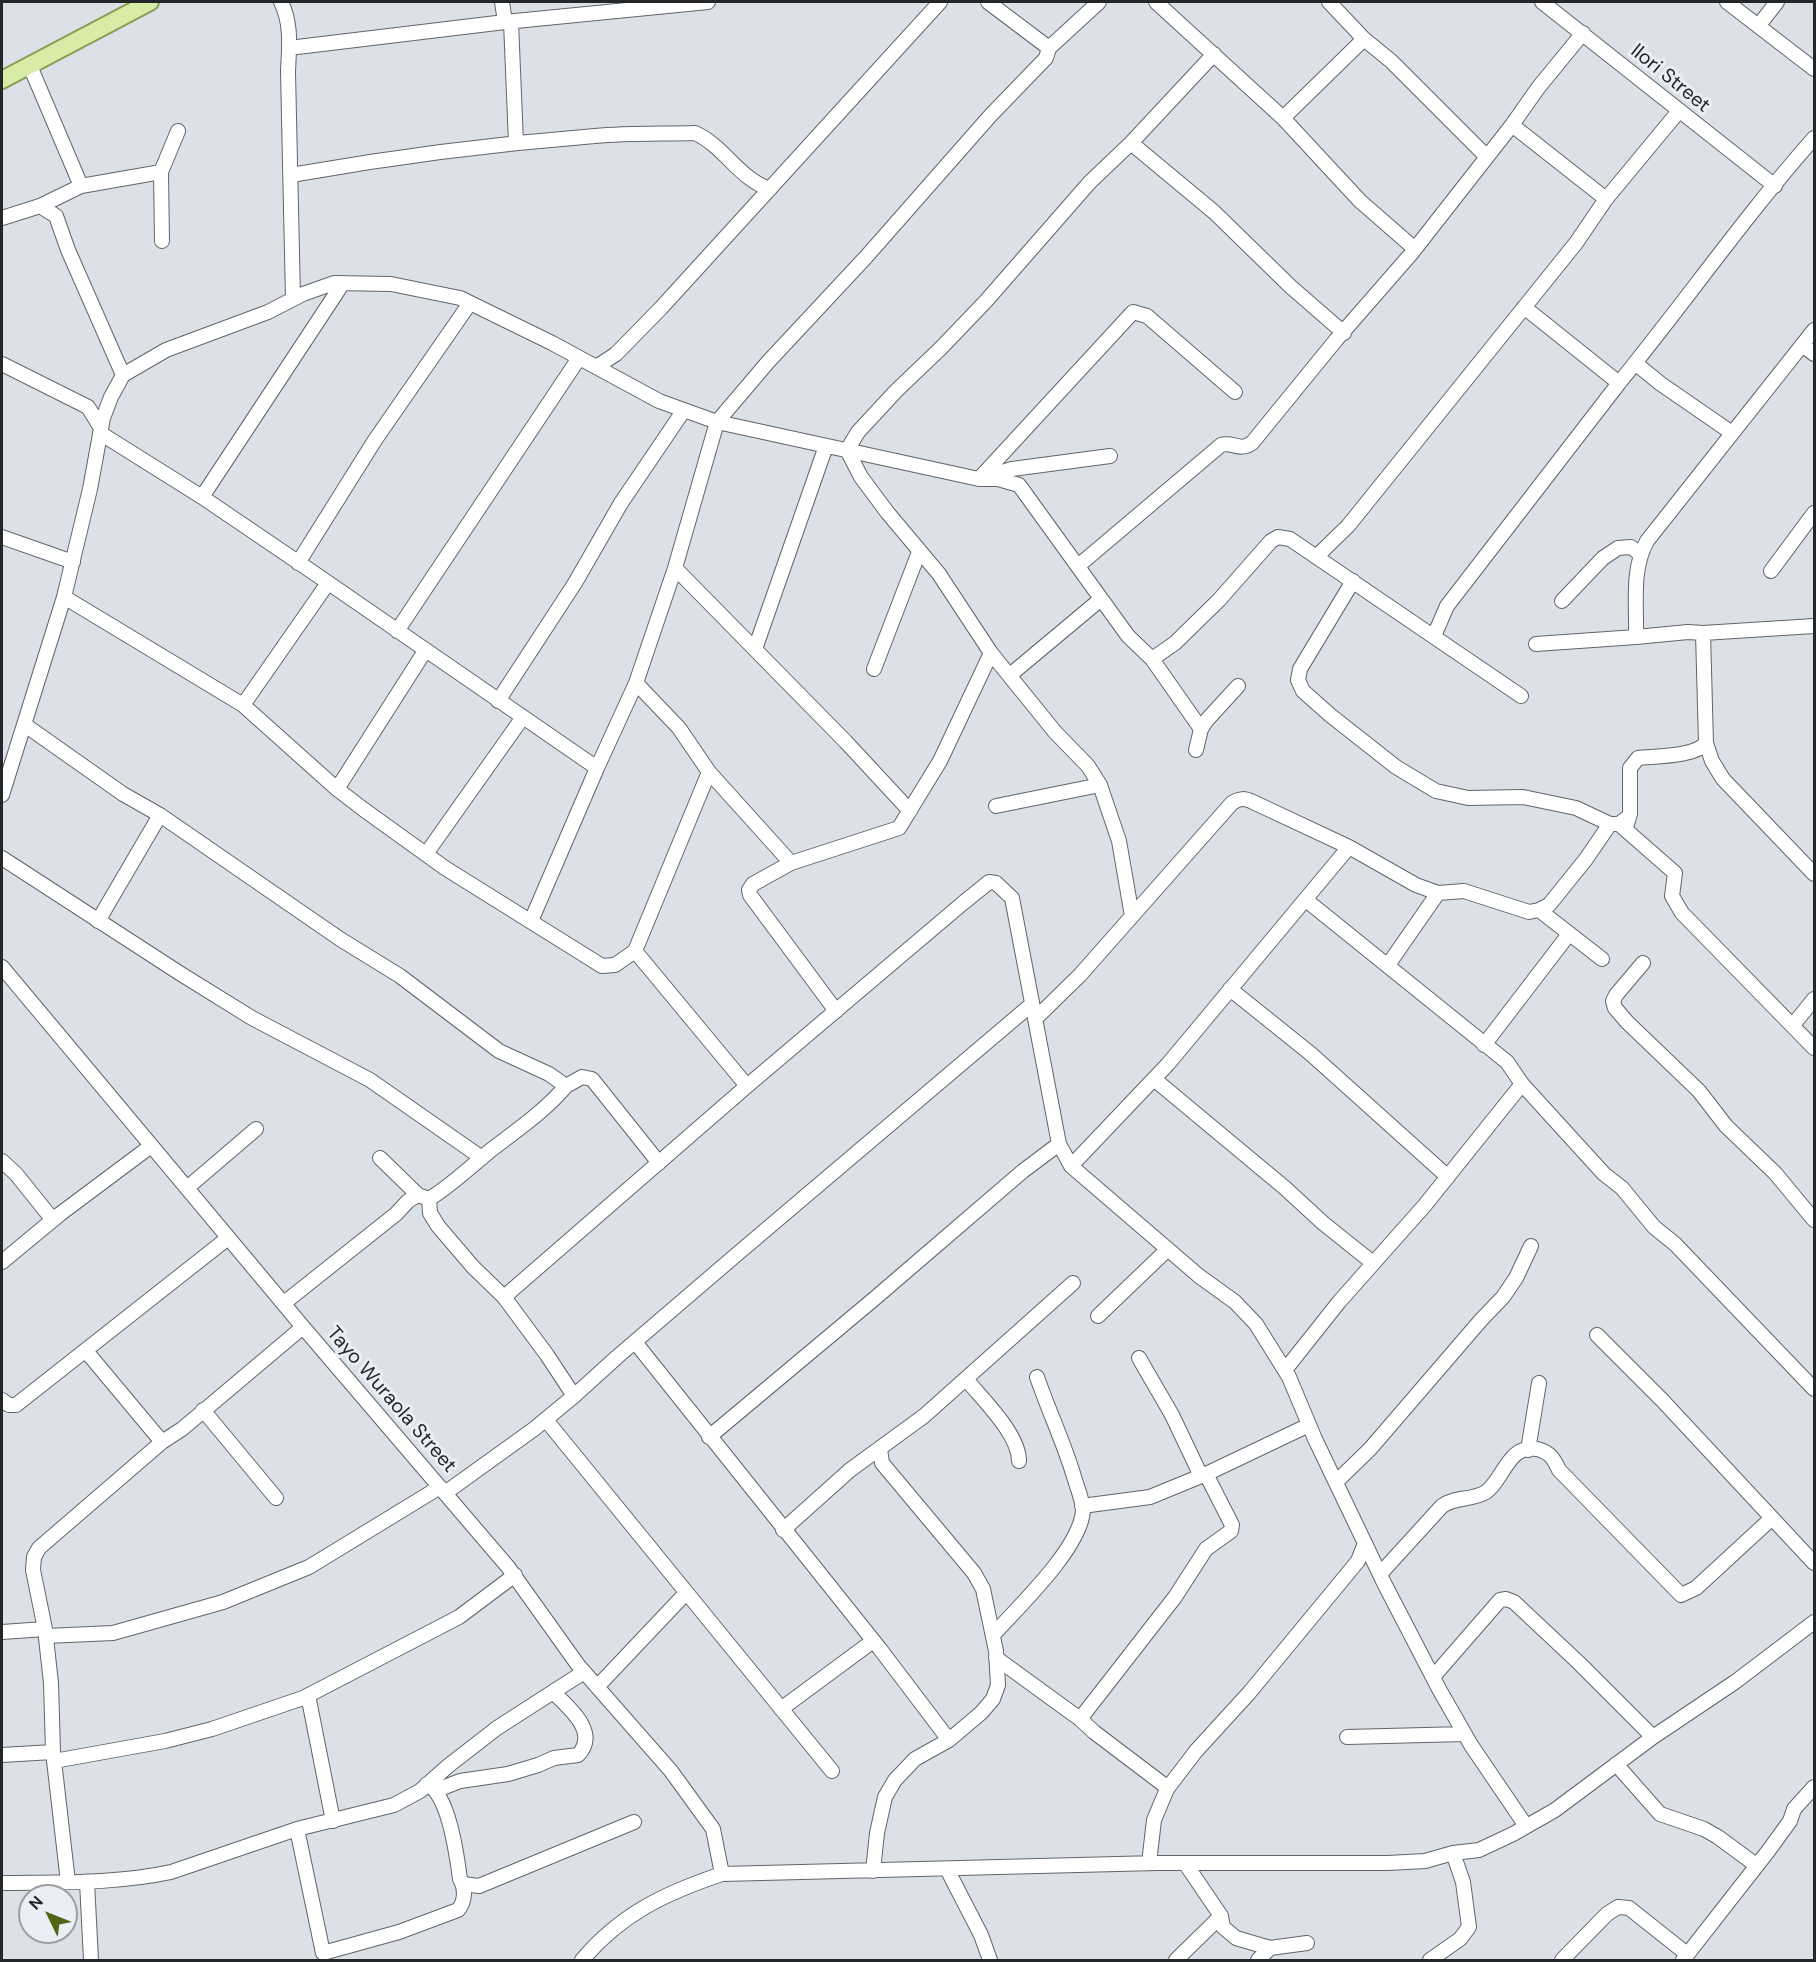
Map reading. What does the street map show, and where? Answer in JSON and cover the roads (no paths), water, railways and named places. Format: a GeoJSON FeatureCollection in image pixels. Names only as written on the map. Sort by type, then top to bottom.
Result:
{"type":"FeatureCollection","features":[{"type":"Feature","properties":{"kind":"main road"},"geometry":{"type":"LineString","coordinates":[[2,80],[150,2]]}},
{"type":"Feature","properties":{"kind":"street"},"geometry":{"type":"LineString","coordinates":[[281,2],[287,13],[289,48],[293,299]]}},
{"type":"Feature","properties":{"kind":"street"},"geometry":{"type":"LineString","coordinates":[[502,2],[508,22],[516,143]]}},
{"type":"Feature","properties":{"kind":"street"},"geometry":{"type":"LineString","coordinates":[[289,48],[508,22],[708,2]]}},
{"type":"Feature","properties":{"kind":"street"},"geometry":{"type":"LineString","coordinates":[[596,367],[616,354],[759,201],[764,187],[940,2]]}},
{"type":"Feature","properties":{"kind":"street"},"geometry":{"type":"LineString","coordinates":[[988,2],[1049,48]]}},
{"type":"Feature","properties":{"kind":"street"},"geometry":{"type":"LineString","coordinates":[[531,921],[636,682],[675,568],[717,422],[768,362],[866,257],[990,116],[1046,58],[1049,48],[1099,2]]}},
{"type":"Feature","properties":{"kind":"street"},"geometry":{"type":"LineString","coordinates":[[1156,2],[1283,118],[1360,201],[1415,249]]}},
{"type":"Feature","properties":{"kind":"street"},"geometry":{"type":"LineString","coordinates":[[1329,2],[1364,39],[1391,61],[1486,156]]}},
{"type":"Feature","properties":{"kind":"street","name":"Ilori Street"},"geometry":{"type":"LineString","coordinates":[[1542,2],[1774,186]]}},
{"type":"Feature","properties":{"kind":"street"},"geometry":{"type":"LineString","coordinates":[[1727,2],[1815,69]]}},
{"type":"Feature","properties":{"kind":"street"},"geometry":{"type":"LineString","coordinates":[[1759,25],[1777,2]]}},
{"type":"Feature","properties":{"kind":"street"},"geometry":{"type":"LineString","coordinates":[[1077,566],[1221,445],[1242,448],[1252,443],[1415,249],[1583,33]]}},
{"type":"Feature","properties":{"kind":"street"},"geometry":{"type":"LineString","coordinates":[[1283,118],[1364,39]]}},
{"type":"Feature","properties":{"kind":"street"},"geometry":{"type":"LineString","coordinates":[[847,450],[858,432],[986,301],[1090,182],[1131,143],[1214,54]]}},
{"type":"Feature","properties":{"kind":"street"},"geometry":{"type":"LineString","coordinates":[[30,66],[81,186]]}},
{"type":"Feature","properties":{"kind":"street"},"geometry":{"type":"LineString","coordinates":[[1316,557],[1348,526],[1576,243],[1606,199],[1679,111]]}},
{"type":"Feature","properties":{"kind":"street"},"geometry":{"type":"LineString","coordinates":[[1512,125],[1606,199]]}},
{"type":"Feature","properties":{"kind":"street"},"geometry":{"type":"LineString","coordinates":[[162,241],[161,172],[178,130]]}},
{"type":"Feature","properties":{"kind":"street"},"geometry":{"type":"LineString","coordinates":[[291,175],[387,158],[516,143],[597,136],[695,133],[706,138],[764,187]]}},
{"type":"Feature","properties":{"kind":"street"},"geometry":{"type":"LineString","coordinates":[[1434,636],[1447,606],[1619,383],[1647,351],[1774,186],[1815,138]]}},
{"type":"Feature","properties":{"kind":"street"},"geometry":{"type":"LineString","coordinates":[[1131,143],[1214,212],[1291,287],[1344,333]]}},
{"type":"Feature","properties":{"kind":"street"},"geometry":{"type":"LineString","coordinates":[[2,218],[63,197],[81,186],[161,172]]}},
{"type":"Feature","properties":{"kind":"street"},"geometry":{"type":"LineString","coordinates":[[56,216],[63,197]]}},
{"type":"Feature","properties":{"kind":"street"},"geometry":{"type":"LineString","coordinates":[[40,206],[56,216],[68,250],[123,375]]}},
{"type":"Feature","properties":{"kind":"street"},"geometry":{"type":"LineString","coordinates":[[2,795],[64,597],[90,489],[100,430],[110,398],[123,375],[166,350],[268,312],[293,299],[334,283],[391,284],[460,298],[659,401],[717,422],[979,479],[998,479],[1019,485],[1128,636],[1152,659],[1201,729]]}},
{"type":"Feature","properties":{"kind":"street"},"geometry":{"type":"LineString","coordinates":[[202,497],[343,283]]}},
{"type":"Feature","properties":{"kind":"street"},"geometry":{"type":"LineString","coordinates":[[298,563],[375,440],[470,303]]}},
{"type":"Feature","properties":{"kind":"street"},"geometry":{"type":"LineString","coordinates":[[1524,307],[1619,383]]}},
{"type":"Feature","properties":{"kind":"street"},"geometry":{"type":"LineString","coordinates":[[979,479],[1133,312],[1147,316],[1235,392]]}},
{"type":"Feature","properties":{"kind":"street"},"geometry":{"type":"LineString","coordinates":[[1636,637],[1637,567],[1640,554],[1647,541],[1815,330]]}},
{"type":"Feature","properties":{"kind":"street"},"geometry":{"type":"LineString","coordinates":[[1802,345],[1815,354]]}},
{"type":"Feature","properties":{"kind":"street"},"geometry":{"type":"LineString","coordinates":[[613,376],[616,354]]}},
{"type":"Feature","properties":{"kind":"street"},"geometry":{"type":"LineString","coordinates":[[397,631],[579,358]]}},
{"type":"Feature","properties":{"kind":"street"},"geometry":{"type":"LineString","coordinates":[[1635,363],[1661,384],[1732,433]]}},
{"type":"Feature","properties":{"kind":"street"},"geometry":{"type":"LineString","coordinates":[[2,364],[87,407],[100,430],[202,497],[597,768]]}},
{"type":"Feature","properties":{"kind":"street"},"geometry":{"type":"LineString","coordinates":[[87,407],[110,398]]}},
{"type":"Feature","properties":{"kind":"street"},"geometry":{"type":"LineString","coordinates":[[498,701],[575,583],[621,503],[684,410]]}},
{"type":"Feature","properties":{"kind":"street"},"geometry":{"type":"LineString","coordinates":[[755,649],[826,446]]}},
{"type":"Feature","properties":{"kind":"street"},"geometry":{"type":"LineString","coordinates":[[847,450],[861,477],[939,574],[991,653],[1055,732],[1088,766],[1100,785],[1119,841],[1132,915]]}},
{"type":"Feature","properties":{"kind":"street"},"geometry":{"type":"LineString","coordinates":[[998,479],[1005,471],[1012,469],[1110,456]]}},
{"type":"Feature","properties":{"kind":"street"},"geometry":{"type":"LineString","coordinates":[[1771,570],[1815,513]]}},
{"type":"Feature","properties":{"kind":"street"},"geometry":{"type":"LineString","coordinates":[[2,537],[72,562]]}},
{"type":"Feature","properties":{"kind":"street"},"geometry":{"type":"LineString","coordinates":[[1152,659],[1175,643],[1219,600],[1271,541],[1278,537],[1290,539],[1521,696]]}},
{"type":"Feature","properties":{"kind":"street"},"geometry":{"type":"LineString","coordinates":[[1562,601],[1603,558],[1618,548],[1632,547],[1640,554]]}},
{"type":"Feature","properties":{"kind":"street"},"geometry":{"type":"LineString","coordinates":[[874,669],[919,552]]}},
{"type":"Feature","properties":{"kind":"street"},"geometry":{"type":"LineString","coordinates":[[675,568],[846,742],[910,811]]}},
{"type":"Feature","properties":{"kind":"street"},"geometry":{"type":"LineString","coordinates":[[1353,581],[1300,669],[1298,680],[1303,691],[1396,767],[1436,791],[1468,798],[1523,797],[1576,808],[1621,823],[1676,873],[1672,896],[1682,913],[1815,1048]]}},
{"type":"Feature","properties":{"kind":"street"},"geometry":{"type":"LineString","coordinates":[[243,705],[328,583]]}},
{"type":"Feature","properties":{"kind":"street"},"geometry":{"type":"LineString","coordinates":[[64,597],[243,705],[337,789],[445,868],[602,966],[615,965],[635,951],[709,772]]}},
{"type":"Feature","properties":{"kind":"street"},"geometry":{"type":"LineString","coordinates":[[1010,675],[1101,599]]}},
{"type":"Feature","properties":{"kind":"street"},"geometry":{"type":"LineString","coordinates":[[1536,644],[1688,632],[1815,626]]}},
{"type":"Feature","properties":{"kind":"street"},"geometry":{"type":"LineString","coordinates":[[1703,633],[1706,743],[1712,761],[1723,779],[1815,874]]}},
{"type":"Feature","properties":{"kind":"street"},"geometry":{"type":"LineString","coordinates":[[337,789],[425,651]]}},
{"type":"Feature","properties":{"kind":"street"},"geometry":{"type":"LineString","coordinates":[[836,1011],[750,895],[749,890],[753,884],[791,863],[898,828],[940,761],[991,653]]}},
{"type":"Feature","properties":{"kind":"street"},"geometry":{"type":"LineString","coordinates":[[636,682],[679,728],[709,772],[791,863]]}},
{"type":"Feature","properties":{"kind":"street"},"geometry":{"type":"LineString","coordinates":[[1196,750],[1201,729],[1206,721],[1238,686]]}},
{"type":"Feature","properties":{"kind":"street"},"geometry":{"type":"LineString","coordinates":[[426,854],[523,717]]}},
{"type":"Feature","properties":{"kind":"street"},"geometry":{"type":"LineString","coordinates":[[25,725],[123,794],[160,815],[340,939],[400,976],[499,1051],[549,1074],[566,1086]]}},
{"type":"Feature","properties":{"kind":"street"},"geometry":{"type":"LineString","coordinates":[[1035,1018],[1080,975],[1237,799],[1244,798],[1349,847],[1416,885],[1437,893],[1464,891],[1529,912],[1549,905],[1586,859],[1630,814],[1630,768],[1633,762],[1638,758],[1688,752],[1706,743]]}},
{"type":"Feature","properties":{"kind":"street"},"geometry":{"type":"LineString","coordinates":[[996,806],[1100,785]]}},
{"type":"Feature","properties":{"kind":"street"},"geometry":{"type":"LineString","coordinates":[[98,921],[160,815]]}},
{"type":"Feature","properties":{"kind":"street"},"geometry":{"type":"LineString","coordinates":[[1071,1166],[1154,1079],[1349,847]]}},
{"type":"Feature","properties":{"kind":"street"},"geometry":{"type":"LineString","coordinates":[[2,858],[252,1018],[370,1080],[482,1158]]}},
{"type":"Feature","properties":{"kind":"street"},"geometry":{"type":"LineString","coordinates":[[504,1297],[747,1086],[989,882],[996,883],[1012,898],[1059,1144],[1071,1166],[1199,1276],[1235,1302],[1256,1324],[1285,1370],[1377,1568],[1433,1677],[1464,1734],[1526,1826]]}},
{"type":"Feature","properties":{"kind":"street"},"geometry":{"type":"LineString","coordinates":[[1388,965],[1437,893]]}},
{"type":"Feature","properties":{"kind":"street"},"geometry":{"type":"LineString","coordinates":[[1306,900],[1507,1062],[1522,1084],[1604,1174],[1622,1188],[1654,1227],[1675,1244],[1815,1389]]}},
{"type":"Feature","properties":{"kind":"street"},"geometry":{"type":"LineString","coordinates":[[1539,910],[1602,959]]}},
{"type":"Feature","properties":{"kind":"street"},"geometry":{"type":"LineString","coordinates":[[1484,1045],[1569,934]]}},
{"type":"Feature","properties":{"kind":"street"},"geometry":{"type":"LineString","coordinates":[[635,951],[747,1086]]}},
{"type":"Feature","properties":{"kind":"street"},"geometry":{"type":"LineString","coordinates":[[1643,963],[1616,995],[1613,1001],[1615,1008],[1698,1091],[1726,1126],[1775,1173],[1815,1220]]}},
{"type":"Feature","properties":{"kind":"street","name":"Tayo Wuraola Street"},"geometry":{"type":"LineString","coordinates":[[2,967],[303,1327],[515,1575],[584,1672],[671,1771],[713,1829],[722,1874]]}},
{"type":"Feature","properties":{"kind":"street"},"geometry":{"type":"LineString","coordinates":[[1230,989],[1311,1054],[1448,1177]]}},
{"type":"Feature","properties":{"kind":"street"},"geometry":{"type":"LineString","coordinates":[[1793,1025],[1815,999]]}},
{"type":"Feature","properties":{"kind":"street"},"geometry":{"type":"LineString","coordinates":[[2,1632],[113,1633],[223,1602],[309,1567],[442,1490],[546,1420],[857,1151],[1032,1004]]}},
{"type":"Feature","properties":{"kind":"street"},"geometry":{"type":"LineString","coordinates":[[284,1304],[423,1197],[451,1185],[548,1105],[566,1086],[582,1077],[592,1079],[659,1163]]}},
{"type":"Feature","properties":{"kind":"street"},"geometry":{"type":"LineString","coordinates":[[1154,1079],[1373,1263]]}},
{"type":"Feature","properties":{"kind":"street"},"geometry":{"type":"LineString","coordinates":[[1285,1370],[1339,1302],[1448,1177],[1522,1084]]}},
{"type":"Feature","properties":{"kind":"street"},"geometry":{"type":"LineString","coordinates":[[187,1188],[256,1129]]}},
{"type":"Feature","properties":{"kind":"street"},"geometry":{"type":"LineString","coordinates":[[709,1437],[1023,1171],[1059,1144]]}},
{"type":"Feature","properties":{"kind":"street"},"geometry":{"type":"LineString","coordinates":[[2,1262],[53,1220],[151,1146]]}},
{"type":"Feature","properties":{"kind":"street"},"geometry":{"type":"LineString","coordinates":[[380,1158],[423,1197],[438,1226],[473,1267],[504,1297],[574,1396]]}},
{"type":"Feature","properties":{"kind":"street"},"geometry":{"type":"LineString","coordinates":[[2,1161],[16,1174],[53,1220]]}},
{"type":"Feature","properties":{"kind":"street"},"geometry":{"type":"LineString","coordinates":[[2,1400],[9,1405],[16,1405],[228,1238]]}},
{"type":"Feature","properties":{"kind":"street"},"geometry":{"type":"LineString","coordinates":[[1336,1482],[1370,1449],[1503,1297],[1516,1278],[1532,1246]]}},
{"type":"Feature","properties":{"kind":"street"},"geometry":{"type":"LineString","coordinates":[[1098,1316],[1168,1248]]}},
{"type":"Feature","properties":{"kind":"street"},"geometry":{"type":"LineString","coordinates":[[783,1530],[850,1470],[924,1416],[1073,1283]]}},
{"type":"Feature","properties":{"kind":"street"},"geometry":{"type":"LineString","coordinates":[[68,1882],[54,1756],[51,1683],[45,1633],[33,1570],[34,1557],[39,1548],[303,1327]]}},
{"type":"Feature","properties":{"kind":"street"},"geometry":{"type":"LineString","coordinates":[[1597,1335],[1662,1400],[1815,1563]]}},
{"type":"Feature","properties":{"kind":"street"},"geometry":{"type":"LineString","coordinates":[[634,1342],[873,1641],[948,1740]]}},
{"type":"Feature","properties":{"kind":"street"},"geometry":{"type":"LineString","coordinates":[[86,1351],[162,1443]]}},
{"type":"Feature","properties":{"kind":"street"},"geometry":{"type":"LineString","coordinates":[[1080,1719],[1175,1597],[1206,1550],[1231,1531],[1232,1525],[1139,1358]]}},
{"type":"Feature","properties":{"kind":"street"},"geometry":{"type":"LineString","coordinates":[[993,1635],[1057,1563],[1072,1542],[1079,1527],[1082,1506],[1067,1454],[1037,1377]]}},
{"type":"Feature","properties":{"kind":"street"},"geometry":{"type":"LineString","coordinates":[[966,1379],[1008,1431],[1019,1451],[1019,1461]]}},
{"type":"Feature","properties":{"kind":"street"},"geometry":{"type":"LineString","coordinates":[[1528,1450],[1539,1383]]}},
{"type":"Feature","properties":{"kind":"street"},"geometry":{"type":"LineString","coordinates":[[203,1410],[276,1498]]}},
{"type":"Feature","properties":{"kind":"street"},"geometry":{"type":"LineString","coordinates":[[546,1420],[832,1771]]}},
{"type":"Feature","properties":{"kind":"street"},"geometry":{"type":"LineString","coordinates":[[1082,1506],[1150,1497],[1204,1475],[1309,1425]]}},
{"type":"Feature","properties":{"kind":"street"},"geometry":{"type":"LineString","coordinates":[[880,1449],[882,1463]]}},
{"type":"Feature","properties":{"kind":"street"},"geometry":{"type":"LineString","coordinates":[[1377,1568],[1442,1506],[1452,1499],[1468,1498],[1487,1491],[1504,1466],[1517,1453],[1528,1450],[1544,1451],[1553,1458],[1559,1470],[1681,1595],[1696,1588],[1773,1518]]}},
{"type":"Feature","properties":{"kind":"street"},"geometry":{"type":"LineString","coordinates":[[867,1458],[882,1463],[974,1573],[983,1589],[993,1635],[998,1685],[993,1698],[981,1713],[948,1740],[915,1759],[895,1780],[885,1797],[877,1833],[873,1871]]}},
{"type":"Feature","properties":{"kind":"street"},"geometry":{"type":"LineString","coordinates":[[1149,1863],[1154,1820],[1168,1788],[1196,1751],[1249,1693],[1358,1561],[1365,1543]]}},
{"type":"Feature","properties":{"kind":"street"},"geometry":{"type":"LineString","coordinates":[[1358,1561],[1377,1568]]}},
{"type":"Feature","properties":{"kind":"street"},"geometry":{"type":"LineString","coordinates":[[2,1755],[100,1754],[212,1729],[308,1695],[459,1617],[515,1575]]}},
{"type":"Feature","properties":{"kind":"street"},"geometry":{"type":"LineString","coordinates":[[597,1687],[686,1593]]}},
{"type":"Feature","properties":{"kind":"street"},"geometry":{"type":"LineString","coordinates":[[1433,1677],[1500,1600],[1506,1599],[1514,1602],[1579,1662],[1653,1737]]}},
{"type":"Feature","properties":{"kind":"street"},"geometry":{"type":"LineString","coordinates":[[582,1960],[594,1946],[633,1912],[674,1892],[722,1874],[1149,1863],[1388,1863],[1425,1861],[1453,1853],[1479,1850],[1555,1810],[1815,1622]]}},
{"type":"Feature","properties":{"kind":"street"},"geometry":{"type":"LineString","coordinates":[[781,1709],[873,1641]]}},
{"type":"Feature","properties":{"kind":"street"},"geometry":{"type":"LineString","coordinates":[[996,1658],[1080,1719],[1168,1788]]}},
{"type":"Feature","properties":{"kind":"street"},"geometry":{"type":"LineString","coordinates":[[432,1787],[448,1766],[497,1728],[584,1672]]}},
{"type":"Feature","properties":{"kind":"street"},"geometry":{"type":"LineString","coordinates":[[2,1883],[87,1882],[153,1876],[171,1872],[297,1829],[394,1805],[432,1787],[508,1774],[554,1758],[578,1755],[585,1741],[584,1728],[581,1721],[553,1692]]}},
{"type":"Feature","properties":{"kind":"street"},"geometry":{"type":"LineString","coordinates":[[308,1695],[333,1821]]}},
{"type":"Feature","properties":{"kind":"street"},"geometry":{"type":"LineString","coordinates":[[1347,1737],[1464,1734]]}},
{"type":"Feature","properties":{"kind":"street"},"geometry":{"type":"LineString","coordinates":[[1616,1764],[1660,1814],[1704,1829],[1756,1865]]}},
{"type":"Feature","properties":{"kind":"street"},"geometry":{"type":"LineString","coordinates":[[297,1829],[323,1953],[399,1932],[458,1910],[463,1902],[463,1884],[446,1812],[432,1787]]}},
{"type":"Feature","properties":{"kind":"street"},"geometry":{"type":"LineString","coordinates":[[1562,1960],[1607,1914],[1618,1907],[1629,1908],[1685,1957],[1790,1821],[1794,1809],[1802,1798],[1815,1787]]}},
{"type":"Feature","properties":{"kind":"street"},"geometry":{"type":"LineString","coordinates":[[463,1884],[479,1886],[633,1822]]}},
{"type":"Feature","properties":{"kind":"street"},"geometry":{"type":"LineString","coordinates":[[1430,1960],[1460,1939],[1469,1927],[1463,1882],[1453,1853]]}},
{"type":"Feature","properties":{"kind":"street"},"geometry":{"type":"LineString","coordinates":[[1185,1863],[1221,1916],[1223,1927],[1236,1938],[1269,1948],[1307,1943]]}},
{"type":"Feature","properties":{"kind":"street"},"geometry":{"type":"LineString","coordinates":[[947,1869],[981,1935],[990,1960]]}},
{"type":"Feature","properties":{"kind":"street"},"geometry":{"type":"LineString","coordinates":[[87,1882],[90,1960]]}},
{"type":"Feature","properties":{"kind":"street"},"geometry":{"type":"LineString","coordinates":[[1176,1960],[1221,1916]]}},
{"type":"Feature","properties":{"kind":"street"},"geometry":{"type":"LineString","coordinates":[[1258,1960],[1269,1948]]}}]}
